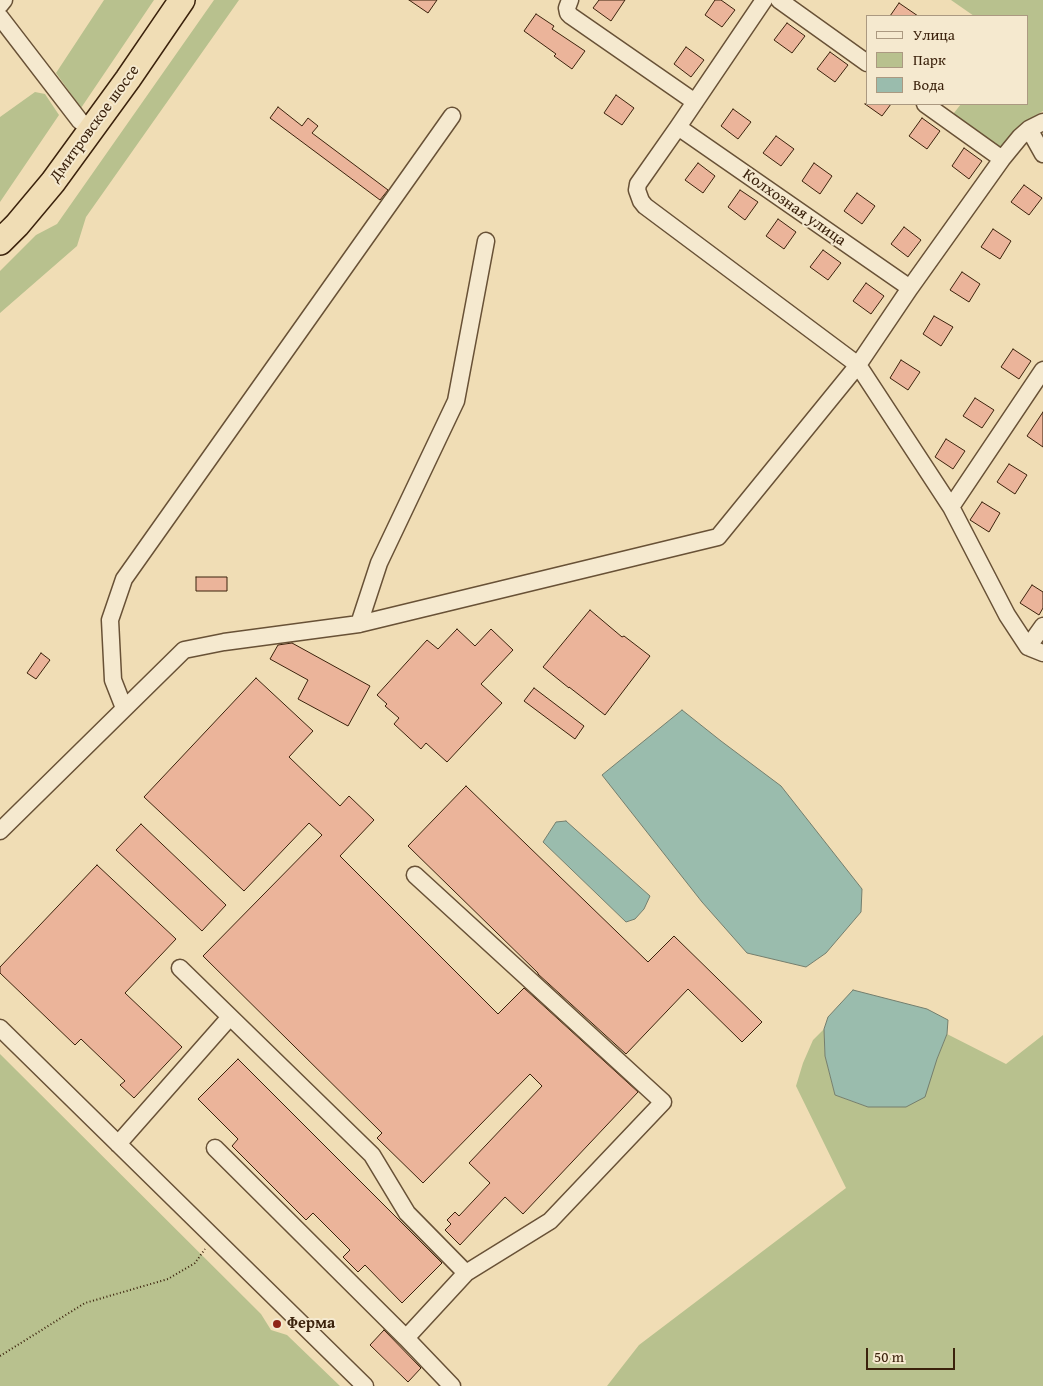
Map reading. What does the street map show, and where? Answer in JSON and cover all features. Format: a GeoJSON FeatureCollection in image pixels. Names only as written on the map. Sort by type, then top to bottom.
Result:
{"type":"FeatureCollection","features":[{"type":"Feature","properties":{"kind":"highway","name":"Дмитровское шоссе"},"geometry":{"type":"LineString","coordinates":[[0,223],[42,173],[164,0]]}},
{"type":"Feature","properties":{"kind":"highway","name":"Дмитровское шоссе"},"geometry":{"type":"LineString","coordinates":[[0,242],[53,182],[182,0]]}},
{"type":"Feature","properties":{"kind":"street"},"geometry":{"type":"LineString","coordinates":[[0,5],[4,0]]}},
{"type":"Feature","properties":{"kind":"street"},"geometry":{"type":"LineString","coordinates":[[570,0],[567,8],[571,16],[695,102]]}},
{"type":"Feature","properties":{"kind":"street"},"geometry":{"type":"LineString","coordinates":[[764,0],[638,184],[637,190],[640,201],[858,365],[951,507],[1007,615],[1036,650]]}},
{"type":"Feature","properties":{"kind":"street"},"geometry":{"type":"LineString","coordinates":[[779,0],[866,61]]}},
{"type":"Feature","properties":{"kind":"street"},"geometry":{"type":"LineString","coordinates":[[0,17],[80,121]]}},
{"type":"Feature","properties":{"kind":"street"},"geometry":{"type":"LineString","coordinates":[[926,105],[1002,159]]}},
{"type":"Feature","properties":{"kind":"street"},"geometry":{"type":"LineString","coordinates":[[124,708],[113,680],[110,620],[124,579],[452,116]]}},
{"type":"Feature","properties":{"kind":"street"},"geometry":{"type":"LineString","coordinates":[[0,832],[184,650],[224,642],[359,624],[718,537],[858,365],[1002,159],[1020,137],[1036,125],[1043,154]]}},
{"type":"Feature","properties":{"kind":"street","name":"Колхозная улица"},"geometry":{"type":"LineString","coordinates":[[678,127],[910,288]]}},
{"type":"Feature","properties":{"kind":"street"},"geometry":{"type":"LineString","coordinates":[[359,624],[379,563],[456,401],[486,241]]}},
{"type":"Feature","properties":{"kind":"street"},"geometry":{"type":"LineString","coordinates":[[951,507],[1043,370]]}},
{"type":"Feature","properties":{"kind":"street"},"geometry":{"type":"LineString","coordinates":[[1036,650],[1043,626]]}},
{"type":"Feature","properties":{"kind":"street"},"geometry":{"type":"LineString","coordinates":[[406,1338],[466,1273],[550,1221],[663,1102],[415,875]]}},
{"type":"Feature","properties":{"kind":"street"},"geometry":{"type":"LineString","coordinates":[[180,968],[372,1155],[408,1213],[466,1273]]}},
{"type":"Feature","properties":{"kind":"street"},"geometry":{"type":"LineString","coordinates":[[118,1144],[230,1017]]}},
{"type":"Feature","properties":{"kind":"street"},"geometry":{"type":"LineString","coordinates":[[0,1028],[365,1386]]}},
{"type":"Feature","properties":{"kind":"street"},"geometry":{"type":"LineString","coordinates":[[215,1148],[452,1386]]}},
{"type":"Feature","properties":{"kind":"path"},"geometry":{"type":"LineString","coordinates":[[0,1356],[85,1303],[168,1279],[195,1264],[214,1238]]}},
{"type":"Feature","properties":{"kind":"green space"},"geometry":{"type":"Polygon","coordinates":[[[104,0],[154,0],[81,108],[56,73],[104,0]]]}},
{"type":"Feature","properties":{"kind":"green space"},"geometry":{"type":"Polygon","coordinates":[[[214,0],[239,0],[86,217],[77,246],[0,313],[0,271],[36,235],[57,224],[214,0]]]}},
{"type":"Feature","properties":{"kind":"green space"},"geometry":{"type":"Polygon","coordinates":[[[951,0],[1043,0],[1043,111],[1024,122],[1000,154],[950,118],[960,105],[1028,105],[1028,15],[973,15],[951,0]]]}},
{"type":"Feature","properties":{"kind":"green space"},"geometry":{"type":"Polygon","coordinates":[[[35,92],[45,94],[59,115],[0,202],[0,117],[35,92]]]}},
{"type":"Feature","properties":{"kind":"green space"},"geometry":{"type":"Polygon","coordinates":[[[824,1029],[825,1056],[835,1095],[868,1107],[906,1107],[937,1059],[947,1034],[1006,1064],[1043,1035],[1043,1386],[607,1386],[639,1345],[846,1188],[796,1086],[813,1040],[824,1029]]]}},
{"type":"Feature","properties":{"kind":"green space"},"geometry":{"type":"Polygon","coordinates":[[[0,1054],[261,1314],[271,1330],[287,1335],[340,1386],[0,1386],[0,1054]]]}},
{"type":"Feature","properties":{"kind":"water"},"geometry":{"type":"Polygon","coordinates":[[[682,710],[781,786],[862,889],[861,912],[826,953],[806,967],[747,953],[702,902],[602,775],[682,710]]]}},
{"type":"Feature","properties":{"kind":"water"},"geometry":{"type":"Polygon","coordinates":[[[566,821],[650,896],[644,909],[635,919],[626,922],[543,842],[556,822],[566,821]]]}},
{"type":"Feature","properties":{"kind":"water"},"geometry":{"type":"Polygon","coordinates":[[[853,990],[927,1009],[948,1020],[947,1034],[925,1097],[906,1107],[868,1107],[835,1095],[825,1056],[824,1029],[828,1017],[853,990]]]}},
{"type":"Feature","properties":{"kind":"building"},"geometry":{"type":"Polygon","coordinates":[[[409,0],[437,0],[428,13],[409,0]]]}},
{"type":"Feature","properties":{"kind":"building"},"geometry":{"type":"Polygon","coordinates":[[[599,0],[625,0],[611,21],[593,8],[599,0]]]}},
{"type":"Feature","properties":{"kind":"building"},"geometry":{"type":"Polygon","coordinates":[[[715,0],[721,0],[735,10],[722,27],[705,15],[715,0]]]}},
{"type":"Feature","properties":{"kind":"building"},"geometry":{"type":"Polygon","coordinates":[[[899,3],[917,15],[891,15],[899,3]]]}},
{"type":"Feature","properties":{"kind":"building"},"geometry":{"type":"Polygon","coordinates":[[[536,14],[554,26],[552,29],[585,51],[572,69],[554,56],[556,54],[524,31],[536,14]]]}},
{"type":"Feature","properties":{"kind":"building"},"geometry":{"type":"Polygon","coordinates":[[[787,23],[805,36],[792,53],[774,40],[787,23]]]}},
{"type":"Feature","properties":{"kind":"building"},"geometry":{"type":"Polygon","coordinates":[[[686,47],[704,60],[691,77],[674,64],[686,47]]]}},
{"type":"Feature","properties":{"kind":"building"},"geometry":{"type":"Polygon","coordinates":[[[830,52],[848,65],[835,82],[817,69],[830,52]]]}},
{"type":"Feature","properties":{"kind":"building"},"geometry":{"type":"Polygon","coordinates":[[[616,95],[634,108],[622,125],[604,113],[616,95]]]}},
{"type":"Feature","properties":{"kind":"building"},"geometry":{"type":"Polygon","coordinates":[[[866,105],[890,105],[882,116],[866,105]]]}},
{"type":"Feature","properties":{"kind":"building"},"geometry":{"type":"Polygon","coordinates":[[[278,107],[302,126],[308,118],[318,126],[312,133],[388,190],[380,200],[270,118],[278,107]]]}},
{"type":"Feature","properties":{"kind":"building"},"geometry":{"type":"Polygon","coordinates":[[[733,109],[751,122],[738,139],[721,126],[733,109]]]}},
{"type":"Feature","properties":{"kind":"building"},"geometry":{"type":"Polygon","coordinates":[[[922,118],[940,131],[927,149],[909,136],[922,118]]]}},
{"type":"Feature","properties":{"kind":"building"},"geometry":{"type":"Polygon","coordinates":[[[776,136],[794,149],[781,166],[763,153],[776,136]]]}},
{"type":"Feature","properties":{"kind":"building"},"geometry":{"type":"Polygon","coordinates":[[[964,148],[982,161],[969,179],[952,166],[964,148]]]}},
{"type":"Feature","properties":{"kind":"building"},"geometry":{"type":"Polygon","coordinates":[[[698,163],[715,176],[703,193],[685,180],[698,163]]]}},
{"type":"Feature","properties":{"kind":"building"},"geometry":{"type":"Polygon","coordinates":[[[814,163],[832,176],[820,194],[802,181],[814,163]]]}},
{"type":"Feature","properties":{"kind":"building"},"geometry":{"type":"Polygon","coordinates":[[[1024,185],[1042,198],[1029,215],[1011,202],[1024,185]]]}},
{"type":"Feature","properties":{"kind":"building"},"geometry":{"type":"Polygon","coordinates":[[[740,190],[758,202],[745,220],[728,207],[740,190]]]}},
{"type":"Feature","properties":{"kind":"building"},"geometry":{"type":"Polygon","coordinates":[[[857,193],[875,206],[862,224],[844,211],[857,193]]]}},
{"type":"Feature","properties":{"kind":"building"},"geometry":{"type":"Polygon","coordinates":[[[778,219],[796,232],[784,249],[766,236],[778,219]]]}},
{"type":"Feature","properties":{"kind":"building"},"geometry":{"type":"Polygon","coordinates":[[[904,227],[921,240],[908,257],[891,244],[904,227]]]}},
{"type":"Feature","properties":{"kind":"building"},"geometry":{"type":"Polygon","coordinates":[[[993,229],[1011,241],[1000,259],[981,247],[993,229]]]}},
{"type":"Feature","properties":{"kind":"building"},"geometry":{"type":"Polygon","coordinates":[[[823,250],[841,263],[828,280],[810,267],[823,250]]]}},
{"type":"Feature","properties":{"kind":"building"},"geometry":{"type":"Polygon","coordinates":[[[962,272],[980,284],[969,302],[950,290],[962,272]]]}},
{"type":"Feature","properties":{"kind":"building"},"geometry":{"type":"Polygon","coordinates":[[[866,283],[884,296],[871,314],[853,301],[866,283]]]}},
{"type":"Feature","properties":{"kind":"building"},"geometry":{"type":"Polygon","coordinates":[[[934,316],[953,327],[941,346],[923,334],[934,316]]]}},
{"type":"Feature","properties":{"kind":"building"},"geometry":{"type":"Polygon","coordinates":[[[1013,349],[1031,361],[1019,379],[1001,367],[1013,349]]]}},
{"type":"Feature","properties":{"kind":"building"},"geometry":{"type":"Polygon","coordinates":[[[901,360],[920,372],[908,390],[890,378],[901,360]]]}},
{"type":"Feature","properties":{"kind":"building"},"geometry":{"type":"Polygon","coordinates":[[[975,398],[994,410],[982,428],[963,416],[975,398]]]}},
{"type":"Feature","properties":{"kind":"building"},"geometry":{"type":"Polygon","coordinates":[[[1043,412],[1043,447],[1027,436],[1043,412]]]}},
{"type":"Feature","properties":{"kind":"building"},"geometry":{"type":"Polygon","coordinates":[[[946,439],[965,451],[953,469],[935,457],[946,439]]]}},
{"type":"Feature","properties":{"kind":"building"},"geometry":{"type":"Polygon","coordinates":[[[1009,464],[1027,475],[1015,494],[997,482],[1009,464]]]}},
{"type":"Feature","properties":{"kind":"building"},"geometry":{"type":"Polygon","coordinates":[[[982,502],[1000,513],[989,532],[970,520],[982,502]]]}},
{"type":"Feature","properties":{"kind":"building"},"geometry":{"type":"Polygon","coordinates":[[[196,577],[227,577],[227,591],[196,591],[196,577]]]}},
{"type":"Feature","properties":{"kind":"building"},"geometry":{"type":"Polygon","coordinates":[[[1032,585],[1043,592],[1043,608],[1039,615],[1020,603],[1032,585]]]}},
{"type":"Feature","properties":{"kind":"building"},"geometry":{"type":"Polygon","coordinates":[[[590,610],[622,637],[624,636],[650,656],[605,715],[543,667],[590,610]]]}},
{"type":"Feature","properties":{"kind":"building"},"geometry":{"type":"Polygon","coordinates":[[[457,629],[475,646],[491,629],[513,650],[481,684],[502,703],[447,762],[426,743],[421,749],[394,724],[399,718],[385,706],[387,704],[377,695],[427,640],[438,649],[457,629]]]}},
{"type":"Feature","properties":{"kind":"building"},"geometry":{"type":"Polygon","coordinates":[[[292,643],[370,686],[348,726],[298,699],[308,680],[270,659],[278,645],[292,643]]]}},
{"type":"Feature","properties":{"kind":"building"},"geometry":{"type":"Polygon","coordinates":[[[41,653],[50,660],[36,679],[27,673],[41,653]]]}},
{"type":"Feature","properties":{"kind":"building"},"geometry":{"type":"Polygon","coordinates":[[[256,678],[313,731],[289,757],[340,806],[349,796],[374,820],[340,856],[498,1014],[524,988],[638,1092],[523,1214],[505,1197],[460,1245],[445,1230],[451,1224],[447,1220],[455,1212],[459,1216],[490,1183],[469,1163],[542,1086],[530,1074],[423,1183],[377,1138],[382,1133],[203,956],[322,835],[309,823],[244,891],[144,797],[256,678]]]}},
{"type":"Feature","properties":{"kind":"building"},"geometry":{"type":"Polygon","coordinates":[[[534,688],[584,726],[575,739],[524,701],[534,688]]]}},
{"type":"Feature","properties":{"kind":"building"},"geometry":{"type":"Polygon","coordinates":[[[466,786],[648,962],[674,936],[762,1022],[742,1042],[688,989],[626,1054],[538,974],[408,846],[466,786]]]}},
{"type":"Feature","properties":{"kind":"building"},"geometry":{"type":"Polygon","coordinates":[[[141,824],[226,905],[202,931],[116,850],[141,824]]]}},
{"type":"Feature","properties":{"kind":"building"},"geometry":{"type":"Polygon","coordinates":[[[97,865],[176,939],[125,993],[182,1047],[134,1098],[120,1085],[125,1081],[81,1039],[75,1045],[0,973],[0,967],[97,865]]]}},
{"type":"Feature","properties":{"kind":"building"},"geometry":{"type":"Polygon","coordinates":[[[238,1059],[442,1263],[402,1303],[365,1265],[358,1272],[343,1257],[350,1250],[313,1213],[306,1220],[232,1146],[238,1139],[198,1099],[238,1059]]]}},
{"type":"Feature","properties":{"kind":"building"},"geometry":{"type":"Polygon","coordinates":[[[384,1330],[421,1368],[408,1382],[370,1345],[384,1330]]]}},
{"type":"Feature","properties":{"kind":"place","name":"Ферма"},"geometry":{"type":"Point","coordinates":[277,1324]}}]}
